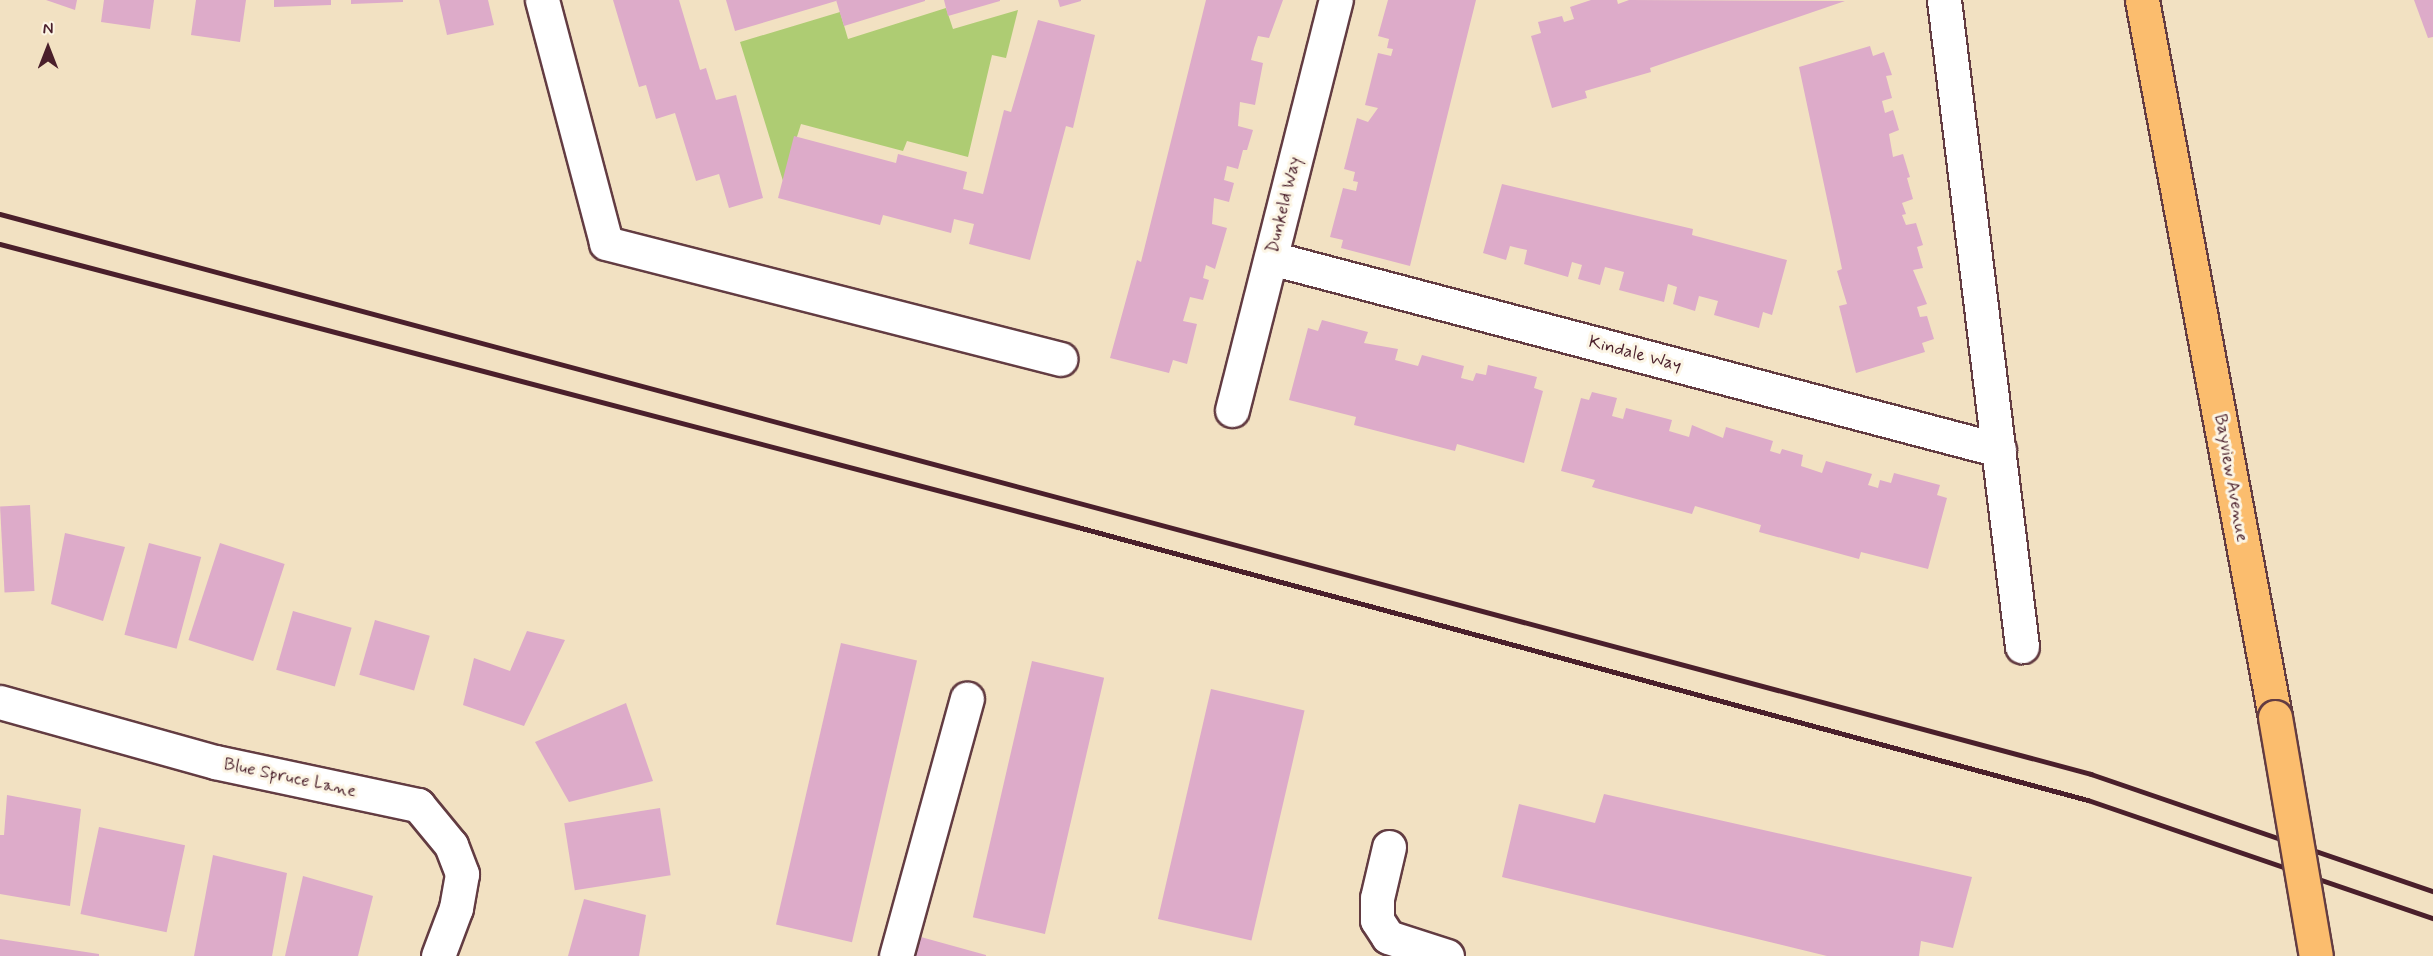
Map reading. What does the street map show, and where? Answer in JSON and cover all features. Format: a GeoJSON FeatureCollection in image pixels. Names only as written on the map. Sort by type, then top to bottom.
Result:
{"type":"FeatureCollection","features":[{"type":"Feature","properties":{"kind":"main road","name":"Bayview Avenue"},"geometry":{"type":"LineString","coordinates":[[2142,0],[2275,717],[2316,956]]}},
{"type":"Feature","properties":{"kind":"street"},"geometry":{"type":"LineString","coordinates":[[542,0],[606,243],[1060,359]]}},
{"type":"Feature","properties":{"kind":"street","name":"Dunkeld Way"},"geometry":{"type":"LineString","coordinates":[[1232,410],[1336,0]]}},
{"type":"Feature","properties":{"kind":"street"},"geometry":{"type":"LineString","coordinates":[[1944,0],[2022,646]]}},
{"type":"Feature","properties":{"kind":"street","name":"Kindale Way"},"geometry":{"type":"LineString","coordinates":[[1271,258],[1999,450]]}},
{"type":"Feature","properties":{"kind":"street"},"geometry":{"type":"LineString","coordinates":[[896,956],[967,699]]}},
{"type":"Feature","properties":{"kind":"street","name":"Blue Spruce Lane"},"geometry":{"type":"LineString","coordinates":[[0,702],[215,762],[418,805],[451,845],[462,874],[456,908],[438,956]]}},
{"type":"Feature","properties":{"kind":"street"},"geometry":{"type":"LineString","coordinates":[[1389,847],[1377,898],[1377,920],[1388,937],[1447,956]]}},
{"type":"Feature","properties":{"kind":"green space"},"geometry":{"type":"Polygon","coordinates":[[[946,8],[953,29],[1018,10],[1006,58],[992,55],[968,157],[907,141],[903,151],[801,124],[783,181],[740,42],[840,12],[848,39],[946,8]]]}},
{"type":"Feature","properties":{"kind":"building"},"geometry":{"type":"Polygon","coordinates":[[[46,0],[77,0],[75,10],[46,0]]]}},
{"type":"Feature","properties":{"kind":"building"},"geometry":{"type":"Polygon","coordinates":[[[104,0],[154,0],[150,29],[101,22],[104,0]]]}},
{"type":"Feature","properties":{"kind":"building"},"geometry":{"type":"Polygon","coordinates":[[[196,0],[246,0],[240,42],[191,35],[196,0]]]}},
{"type":"Feature","properties":{"kind":"building"},"geometry":{"type":"Polygon","coordinates":[[[274,0],[331,0],[331,5],[274,7],[274,0]]]}},
{"type":"Feature","properties":{"kind":"building"},"geometry":{"type":"Polygon","coordinates":[[[351,0],[403,0],[403,2],[351,4],[351,0]]]}},
{"type":"Feature","properties":{"kind":"building"},"geometry":{"type":"Polygon","coordinates":[[[439,0],[488,0],[494,25],[447,35],[439,0]]]}},
{"type":"Feature","properties":{"kind":"building"},"geometry":{"type":"Polygon","coordinates":[[[613,0],[679,0],[700,70],[706,68],[716,100],[736,95],[763,198],[729,208],[719,174],[696,181],[675,113],[656,119],[646,85],[639,87],[613,0]]]}},
{"type":"Feature","properties":{"kind":"building"},"geometry":{"type":"Polygon","coordinates":[[[726,0],[836,0],[836,1],[735,31],[726,0]]]}},
{"type":"Feature","properties":{"kind":"building"},"geometry":{"type":"Polygon","coordinates":[[[836,0],[925,0],[925,1],[844,26],[836,0]]]}},
{"type":"Feature","properties":{"kind":"building"},"geometry":{"type":"Polygon","coordinates":[[[944,0],[1000,0],[1000,1],[948,16],[944,0]]]}},
{"type":"Feature","properties":{"kind":"building"},"geometry":{"type":"Polygon","coordinates":[[[1058,0],[1081,0],[1081,1],[1060,7],[1058,0]]]}},
{"type":"Feature","properties":{"kind":"building"},"geometry":{"type":"Polygon","coordinates":[[[1206,0],[1283,0],[1269,38],[1258,36],[1254,48],[1251,60],[1263,63],[1255,105],[1240,102],[1238,126],[1253,130],[1247,150],[1243,150],[1238,169],[1227,166],[1224,180],[1234,183],[1229,202],[1214,198],[1212,224],[1227,228],[1215,269],[1206,265],[1203,278],[1209,280],[1203,300],[1190,297],[1183,321],[1197,324],[1187,364],[1173,360],[1169,373],[1110,358],[1137,260],[1141,262],[1206,0]]]}},
{"type":"Feature","properties":{"kind":"building"},"geometry":{"type":"Polygon","coordinates":[[[1388,0],[1476,0],[1410,266],[1341,248],[1343,240],[1330,237],[1343,188],[1356,191],[1358,182],[1353,181],[1355,172],[1344,169],[1357,118],[1368,122],[1378,108],[1365,105],[1378,53],[1391,56],[1393,49],[1387,48],[1389,39],[1378,36],[1388,0]]]}},
{"type":"Feature","properties":{"kind":"building"},"geometry":{"type":"Polygon","coordinates":[[[1591,0],[1617,0],[1618,4],[1629,0],[1845,1],[1650,68],[1651,72],[1585,91],[1587,98],[1552,108],[1531,36],[1541,33],[1538,22],[1562,16],[1564,22],[1574,19],[1570,7],[1591,0]]]}},
{"type":"Feature","properties":{"kind":"building"},"geometry":{"type":"Polygon","coordinates":[[[2414,0],[2433,0],[2433,37],[2428,38],[2414,0]]]}},
{"type":"Feature","properties":{"kind":"building"},"geometry":{"type":"Polygon","coordinates":[[[1038,20],[1095,35],[1073,128],[1066,126],[1030,260],[969,244],[974,224],[954,219],[951,233],[883,215],[880,225],[778,198],[794,136],[896,163],[898,154],[967,172],[963,189],[983,194],[1004,110],[1011,112],[1038,20]]]}},
{"type":"Feature","properties":{"kind":"building"},"geometry":{"type":"Polygon","coordinates":[[[1870,46],[1873,56],[1884,52],[1892,75],[1886,76],[1892,98],[1882,101],[1885,113],[1893,110],[1899,130],[1889,134],[1893,157],[1903,154],[1910,177],[1907,178],[1913,199],[1902,203],[1906,214],[1902,215],[1906,225],[1916,223],[1923,245],[1917,247],[1923,268],[1913,270],[1927,304],[1917,307],[1920,317],[1927,316],[1934,339],[1922,343],[1925,352],[1856,373],[1839,306],[1847,304],[1837,271],[1842,269],[1799,67],[1870,46]]]}},
{"type":"Feature","properties":{"kind":"building"},"geometry":{"type":"Polygon","coordinates":[[[1502,184],[1693,229],[1692,235],[1787,260],[1772,315],[1763,312],[1759,328],[1714,315],[1718,301],[1699,296],[1695,311],[1673,304],[1677,287],[1668,284],[1664,302],[1619,290],[1624,272],[1605,267],[1600,285],[1578,279],[1582,265],[1572,262],[1568,277],[1524,264],[1527,250],[1510,246],[1506,260],[1483,253],[1502,184]]]}},
{"type":"Feature","properties":{"kind":"building"},"geometry":{"type":"Polygon","coordinates":[[[1322,320],[1368,332],[1364,343],[1398,349],[1395,360],[1418,366],[1422,355],[1464,366],[1461,378],[1473,381],[1476,373],[1486,375],[1488,365],[1537,377],[1534,388],[1543,391],[1524,463],[1457,444],[1455,451],[1354,425],[1356,417],[1289,400],[1308,328],[1318,331],[1322,320]]]}},
{"type":"Feature","properties":{"kind":"building"},"geometry":{"type":"Polygon","coordinates":[[[1592,392],[1617,398],[1612,416],[1623,419],[1626,408],[1672,420],[1669,431],[1689,437],[1692,425],[1723,438],[1726,427],[1773,441],[1770,451],[1780,454],[1782,449],[1803,455],[1801,466],[1822,473],[1826,461],[1872,474],[1868,485],[1878,488],[1880,480],[1891,483],[1894,473],[1940,485],[1937,495],[1947,498],[1928,569],[1861,552],[1859,559],[1759,532],[1761,525],[1695,506],[1692,514],[1592,487],[1595,480],[1561,471],[1581,398],[1589,400],[1592,392]]]}},
{"type":"Feature","properties":{"kind":"building"},"geometry":{"type":"Polygon","coordinates":[[[30,505],[35,591],[5,592],[0,507],[30,505]]]}},
{"type":"Feature","properties":{"kind":"building"},"geometry":{"type":"Polygon","coordinates":[[[65,533],[125,547],[103,621],[51,604],[65,533]]]}},
{"type":"Feature","properties":{"kind":"building"},"geometry":{"type":"Polygon","coordinates":[[[149,543],[201,557],[177,649],[124,635],[149,543]]]}},
{"type":"Feature","properties":{"kind":"building"},"geometry":{"type":"Polygon","coordinates":[[[220,543],[285,564],[253,661],[188,640],[220,543]]]}},
{"type":"Feature","properties":{"kind":"building"},"geometry":{"type":"Polygon","coordinates":[[[293,611],[352,628],[335,686],[276,670],[293,611]]]}},
{"type":"Feature","properties":{"kind":"building"},"geometry":{"type":"Polygon","coordinates":[[[375,620],[430,636],[414,691],[359,675],[375,620]]]}},
{"type":"Feature","properties":{"kind":"building"},"geometry":{"type":"Polygon","coordinates":[[[527,631],[565,640],[524,726],[463,705],[474,658],[510,671],[527,631]]]}},
{"type":"Feature","properties":{"kind":"building"},"geometry":{"type":"Polygon","coordinates":[[[841,643],[917,661],[852,942],[776,925],[841,643]]]}},
{"type":"Feature","properties":{"kind":"building"},"geometry":{"type":"Polygon","coordinates":[[[1032,661],[1104,678],[1045,934],[973,917],[1032,661]]]}},
{"type":"Feature","properties":{"kind":"building"},"geometry":{"type":"Polygon","coordinates":[[[1211,689],[1305,711],[1251,941],[1158,919],[1211,689]]]}},
{"type":"Feature","properties":{"kind":"building"},"geometry":{"type":"Polygon","coordinates":[[[626,703],[653,781],[569,802],[535,742],[626,703]]]}},
{"type":"Feature","properties":{"kind":"building"},"geometry":{"type":"Polygon","coordinates":[[[1604,794],[1972,877],[1953,948],[1921,941],[1919,956],[1827,956],[1502,877],[1519,804],[1595,823],[1604,794]]]}},
{"type":"Feature","properties":{"kind":"building"},"geometry":{"type":"Polygon","coordinates":[[[7,795],[81,809],[70,906],[0,894],[0,835],[4,835],[7,795]]]}},
{"type":"Feature","properties":{"kind":"building"},"geometry":{"type":"Polygon","coordinates":[[[660,808],[671,875],[575,890],[564,823],[660,808]]]}},
{"type":"Feature","properties":{"kind":"building"},"geometry":{"type":"Polygon","coordinates":[[[99,827],[185,845],[167,932],[80,914],[99,827]]]}},
{"type":"Feature","properties":{"kind":"building"},"geometry":{"type":"Polygon","coordinates":[[[213,855],[287,873],[272,956],[194,956],[213,855]]]}},
{"type":"Feature","properties":{"kind":"building"},"geometry":{"type":"Polygon","coordinates":[[[303,876],[373,896],[358,956],[285,956],[303,876]]]}},
{"type":"Feature","properties":{"kind":"building"},"geometry":{"type":"Polygon","coordinates":[[[584,899],[646,915],[639,956],[568,956],[584,899]]]}},
{"type":"Feature","properties":{"kind":"building"},"geometry":{"type":"Polygon","coordinates":[[[910,934],[986,955],[986,956],[905,956],[910,934]]]}},
{"type":"Feature","properties":{"kind":"building"},"geometry":{"type":"Polygon","coordinates":[[[0,939],[99,954],[99,956],[0,956],[0,939]]]}},
{"type":"Feature","properties":{"kind":"railway"},"geometry":{"type":"LineString","coordinates":[[0,214],[2091,774],[2433,891]]}},
{"type":"Feature","properties":{"kind":"railway"},"geometry":{"type":"LineString","coordinates":[[0,244],[1078,527],[2088,800],[2433,918]]}}]}
